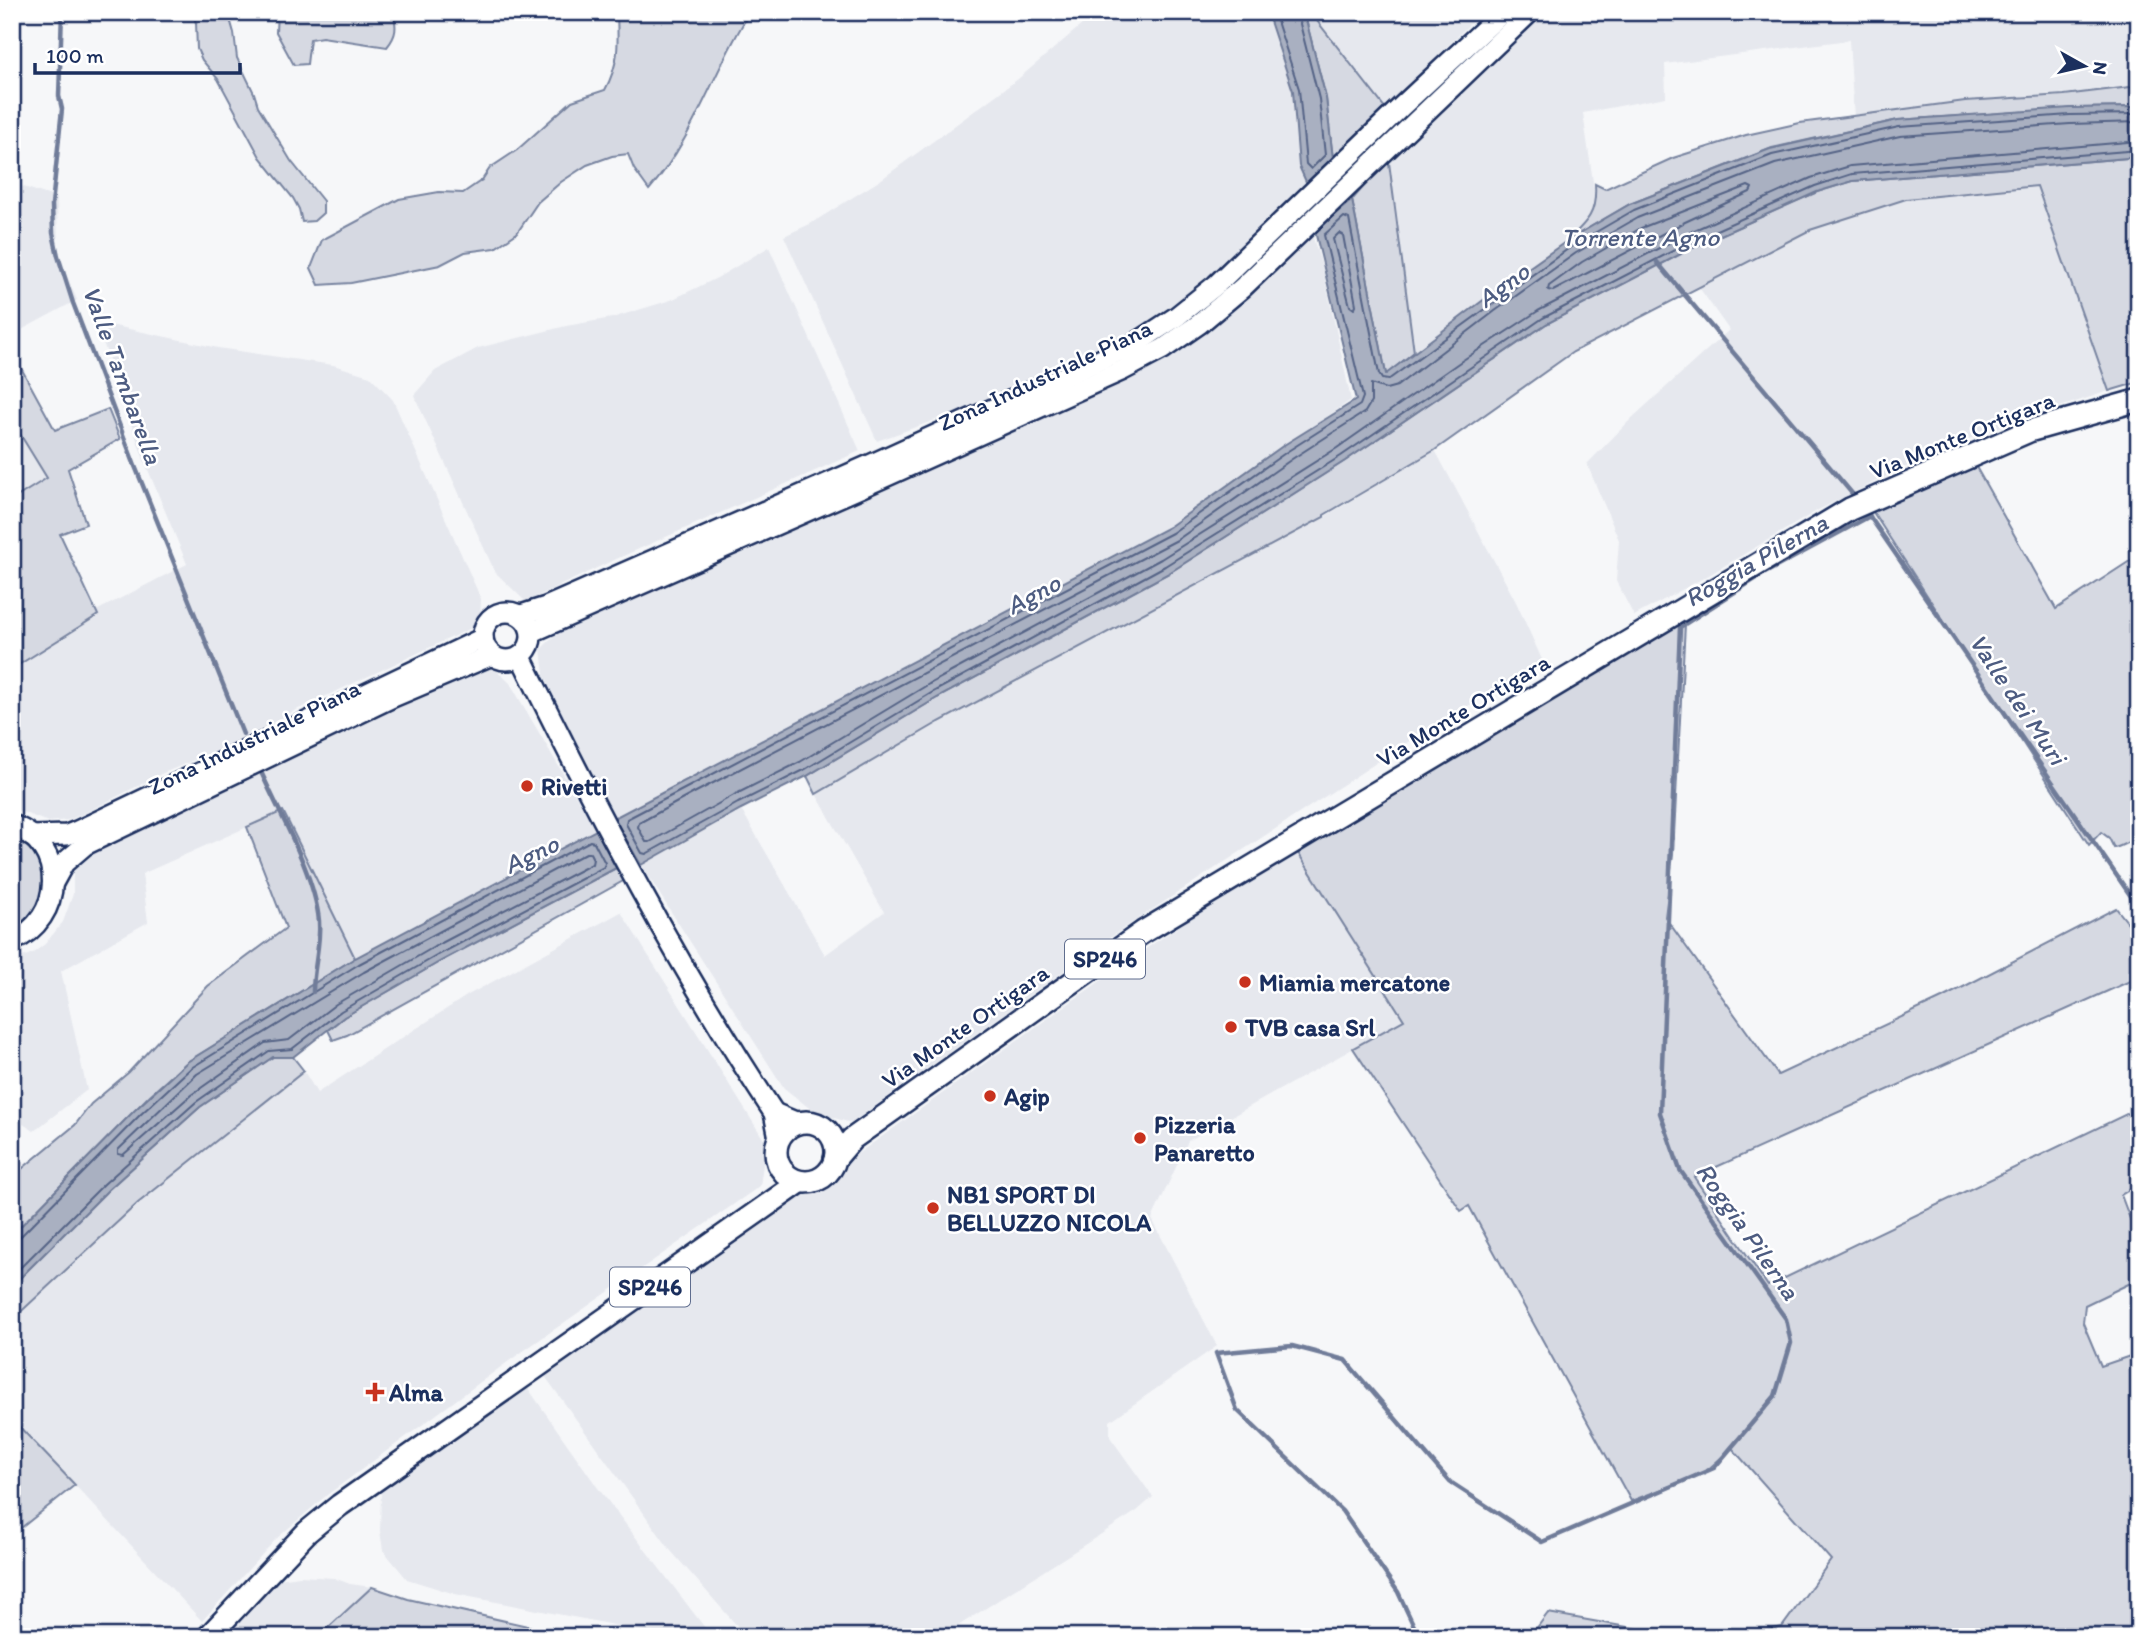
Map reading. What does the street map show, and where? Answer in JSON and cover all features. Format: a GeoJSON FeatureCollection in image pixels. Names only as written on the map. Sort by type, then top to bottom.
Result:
{"type":"FeatureCollection","features":[{"type":"Feature","properties":{"kind":"main road","name":"Zona Industriale Piana"},"geometry":{"type":"LineString","coordinates":[[487,646],[487,622],[493,616],[508,611],[520,615],[547,607],[872,464],[1135,344],[1216,285],[1503,12]]}},
{"type":"Feature","properties":{"kind":"main road","name":"Zona Industriale Piana"},"geometry":{"type":"LineString","coordinates":[[532,632],[1123,370],[1163,349],[1199,324],[1242,288],[1530,12]]}},
{"type":"Feature","properties":{"kind":"main road","name":"Via Monte Ortigara"},"geometry":{"type":"LineString","coordinates":[[835,1159],[852,1139],[1143,932],[1850,509],[2029,431],[2139,400]]}},
{"type":"Feature","properties":{"kind":"main road"},"geometry":{"type":"LineString","coordinates":[[520,615],[532,632],[530,645],[521,657],[637,887],[774,1112],[779,1138],[776,1155],[791,1176],[815,1181],[828,1172],[835,1159],[835,1144],[828,1131]]}},
{"type":"Feature","properties":{"kind":"main road","name":"Zona Industriale Piana"},"geometry":{"type":"LineString","coordinates":[[487,646],[507,660],[521,657]]}},
{"type":"Feature","properties":{"kind":"main road","name":"Zona Industriale Piana"},"geometry":{"type":"LineString","coordinates":[[31,836],[67,835],[78,831],[487,646]]}},
{"type":"Feature","properties":{"kind":"main road","name":"Zona Industriale Piana"},"geometry":{"type":"LineString","coordinates":[[12,941],[35,927],[45,915],[51,900],[53,883],[64,863],[85,845],[393,697],[487,646]]}},
{"type":"Feature","properties":{"kind":"main road"},"geometry":{"type":"LineString","coordinates":[[12,825],[31,836],[43,849],[51,866],[53,883]]}},
{"type":"Feature","properties":{"kind":"main road"},"geometry":{"type":"LineString","coordinates":[[774,1112],[798,1123]]}},
{"type":"Feature","properties":{"kind":"main road"},"geometry":{"type":"LineString","coordinates":[[779,1138],[790,1126],[814,1123],[852,1139]]}},
{"type":"Feature","properties":{"kind":"main road","name":"SP246"},"geometry":{"type":"LineString","coordinates":[[208,1637],[307,1532],[340,1505],[772,1201],[791,1176]]}},
{"type":"Feature","properties":{"kind":"shaded area"},"geometry":{"type":"Polygon","coordinates":[[[192,12],[228,12],[237,58],[258,106],[291,161],[323,201],[323,213],[314,221],[302,222],[293,198],[260,157],[218,79],[202,60],[197,49],[196,23],[192,12]]]}},
{"type":"Feature","properties":{"kind":"shaded area"},"geometry":{"type":"Polygon","coordinates":[[[277,12],[393,12],[395,31],[387,47],[322,37],[310,39],[307,64],[294,65],[276,32],[277,12]]]}},
{"type":"Feature","properties":{"kind":"shaded area"},"geometry":{"type":"Polygon","coordinates":[[[617,12],[750,12],[679,149],[649,190],[634,169],[628,154],[612,156],[587,165],[561,182],[538,202],[517,233],[495,248],[465,252],[440,265],[351,283],[319,285],[311,268],[322,240],[399,199],[439,192],[463,193],[482,180],[490,168],[517,150],[572,101],[605,90],[616,61],[617,12]]]}},
{"type":"Feature","properties":{"kind":"shaded area"},"geometry":{"type":"Polygon","coordinates":[[[1097,12],[1267,12],[1293,91],[1299,166],[1307,184],[1183,299],[1141,328],[980,404],[877,441],[784,236],[810,224],[879,181],[1018,79],[1097,12]]]}},
{"type":"Feature","properties":{"kind":"shaded area"},"geometry":{"type":"Polygon","coordinates":[[[1304,12],[1310,12],[1385,108],[1333,159],[1326,98],[1304,12]]]}},
{"type":"Feature","properties":{"kind":"shaded area"},"geometry":{"type":"Polygon","coordinates":[[[1311,12],[1482,12],[1385,108],[1311,12]]]}},
{"type":"Feature","properties":{"kind":"shaded area"},"geometry":{"type":"Polygon","coordinates":[[[1544,12],[2139,12],[2139,88],[1965,101],[1854,118],[1849,40],[1665,64],[1666,97],[1583,113],[1596,202],[1586,224],[1414,352],[1388,155],[1544,12]]]}},
{"type":"Feature","properties":{"kind":"shaded area"},"geometry":{"type":"Polygon","coordinates":[[[2139,86],[2139,107],[2079,108],[1898,120],[1772,148],[1630,204],[1568,240],[1590,216],[1595,184],[1605,189],[1673,158],[1746,135],[1800,123],[1965,101],[2064,95],[2139,86]]]}},
{"type":"Feature","properties":{"kind":"shaded area"},"geometry":{"type":"Polygon","coordinates":[[[1388,155],[1414,352],[1386,375],[1352,200],[1388,155]]]}},
{"type":"Feature","properties":{"kind":"shaded area"},"geometry":{"type":"Polygon","coordinates":[[[2139,157],[2139,382],[2109,391],[2037,186],[1906,199],[1810,230],[1573,352],[1435,450],[1324,517],[939,722],[816,794],[807,776],[937,698],[1169,573],[1345,461],[1546,324],[1696,246],[1817,192],[1853,181],[2139,157]]]}},
{"type":"Feature","properties":{"kind":"shaded area"},"geometry":{"type":"Polygon","coordinates":[[[12,183],[57,198],[58,254],[77,300],[12,335],[12,183]]]}},
{"type":"Feature","properties":{"kind":"shaded area"},"geometry":{"type":"Polygon","coordinates":[[[2037,186],[2109,391],[2002,426],[1936,452],[1820,509],[1634,616],[1616,581],[1619,540],[1587,464],[1632,418],[1729,330],[1698,286],[1810,230],[1906,199],[2037,186]]]}},
{"type":"Feature","properties":{"kind":"shaded area"},"geometry":{"type":"Polygon","coordinates":[[[1311,232],[1323,269],[1351,400],[1169,527],[614,818],[544,675],[541,649],[556,634],[676,578],[1144,371],[1185,345],[1311,232]]]}},
{"type":"Feature","properties":{"kind":"shaded area"},"geometry":{"type":"Polygon","coordinates":[[[769,247],[860,451],[526,602],[495,572],[414,395],[435,371],[478,348],[566,326],[612,318],[671,300],[717,278],[769,247]]]}},
{"type":"Feature","properties":{"kind":"shaded area"},"geometry":{"type":"Polygon","coordinates":[[[96,322],[218,348],[333,365],[370,376],[393,400],[481,599],[480,624],[292,712],[247,738],[161,774],[87,812],[69,820],[48,822],[12,808],[12,669],[98,615],[96,611],[187,564],[144,460],[96,322]]]}},
{"type":"Feature","properties":{"kind":"shaded area"},"geometry":{"type":"Polygon","coordinates":[[[15,357],[55,430],[108,409],[120,439],[68,469],[86,524],[60,534],[98,615],[12,669],[12,500],[47,478],[12,421],[12,358],[15,357]]]}},
{"type":"Feature","properties":{"kind":"shaded area"},"geometry":{"type":"Polygon","coordinates":[[[12,421],[47,478],[12,500],[12,421]]]}},
{"type":"Feature","properties":{"kind":"shaded area"},"geometry":{"type":"Polygon","coordinates":[[[1435,450],[1516,602],[1544,664],[1437,723],[1121,930],[851,1123],[808,1107],[784,1088],[641,865],[741,809],[825,955],[884,912],[816,794],[939,722],[1324,517],[1435,450]]]}},
{"type":"Feature","properties":{"kind":"shaded area"},"geometry":{"type":"Polygon","coordinates":[[[1976,467],[2056,609],[2139,555],[2139,838],[2118,847],[2114,848],[2109,838],[2101,832],[2089,845],[1871,509],[1976,467]]]}},
{"type":"Feature","properties":{"kind":"shaded area"},"geometry":{"type":"Polygon","coordinates":[[[1679,616],[1685,624],[1673,854],[1665,917],[1778,1075],[1942,998],[2116,908],[2139,937],[2139,977],[1694,1177],[1768,1286],[2139,1108],[2139,1184],[2121,1195],[2139,1243],[2139,1279],[2085,1305],[2083,1323],[2101,1366],[2139,1353],[2139,1637],[1741,1637],[1782,1627],[1831,1560],[1732,1448],[1704,1473],[1631,1501],[1469,1206],[1461,1211],[1353,1048],[1404,1020],[1295,848],[1679,616]]]}},
{"type":"Feature","properties":{"kind":"shaded area"},"geometry":{"type":"Polygon","coordinates":[[[490,664],[510,683],[596,830],[355,958],[283,811],[142,874],[148,922],[61,971],[87,1090],[34,1131],[12,1117],[12,961],[33,953],[45,944],[63,922],[73,894],[73,867],[89,847],[188,808],[490,664]]]}},
{"type":"Feature","properties":{"kind":"shaded area"},"geometry":{"type":"Polygon","coordinates":[[[283,811],[355,958],[187,1062],[150,1095],[12,1235],[12,1177],[75,1125],[91,1104],[129,1072],[208,986],[286,928],[247,827],[283,811]]]}},
{"type":"Feature","properties":{"kind":"shaded area"},"geometry":{"type":"Polygon","coordinates":[[[12,837],[27,846],[36,858],[44,883],[35,909],[12,930],[12,837]]]}},
{"type":"Feature","properties":{"kind":"shaded area"},"geometry":{"type":"Polygon","coordinates":[[[1295,848],[1404,1020],[1188,1141],[1152,1219],[1217,1346],[1110,1421],[1110,1437],[1153,1497],[1137,1511],[941,1637],[747,1637],[671,1551],[542,1372],[783,1207],[1138,954],[1295,848]]]}},
{"type":"Feature","properties":{"kind":"shaded area"},"geometry":{"type":"Polygon","coordinates":[[[616,868],[625,880],[347,1035],[333,1040],[328,1030],[344,1017],[441,961],[616,868]]]}},
{"type":"Feature","properties":{"kind":"shaded area"},"geometry":{"type":"Polygon","coordinates":[[[621,912],[766,1143],[760,1186],[509,1361],[327,1495],[276,1539],[202,1621],[12,1418],[12,1320],[138,1203],[304,1071],[317,1093],[468,995],[621,912]]]}},
{"type":"Feature","properties":{"kind":"shaded area"},"geometry":{"type":"Polygon","coordinates":[[[274,1056],[293,1057],[304,1071],[138,1203],[12,1320],[12,1286],[109,1189],[200,1107],[274,1056]]]}},
{"type":"Feature","properties":{"kind":"shaded area"},"geometry":{"type":"Polygon","coordinates":[[[525,1384],[598,1488],[712,1637],[675,1637],[455,1594],[407,1579],[383,1550],[380,1531],[381,1491],[525,1384]]]}},
{"type":"Feature","properties":{"kind":"shaded area"},"geometry":{"type":"Polygon","coordinates":[[[12,1419],[75,1485],[21,1528],[12,1523],[12,1419]]]}},
{"type":"Feature","properties":{"kind":"shaded area"},"geometry":{"type":"Polygon","coordinates":[[[300,1576],[334,1578],[350,1584],[372,1587],[318,1637],[226,1637],[279,1579],[300,1576]]]}},
{"type":"Feature","properties":{"kind":"shaded area"},"geometry":{"type":"Polygon","coordinates":[[[372,1587],[408,1599],[576,1637],[318,1637],[372,1587]]]}},
{"type":"Feature","properties":{"kind":"shaded area"},"geometry":{"type":"Polygon","coordinates":[[[1548,1613],[1678,1636],[1691,1637],[1530,1637],[1548,1613]]]}},
{"type":"Feature","properties":{"kind":"water"},"geometry":{"type":"Polygon","coordinates":[[[1267,12],[1304,12],[1326,98],[1333,159],[1307,184],[1299,166],[1293,91],[1267,12]]]}},
{"type":"Feature","properties":{"kind":"water","name":"Torrente Agno"},"geometry":{"type":"Polygon","coordinates":[[[2139,107],[2139,157],[1853,181],[1817,192],[1696,246],[1546,324],[1345,461],[1169,573],[937,698],[807,776],[741,809],[641,865],[614,818],[1169,527],[1284,445],[1356,400],[1315,231],[1352,200],[1386,374],[1568,240],[1630,204],[1770,149],[1898,120],[2070,108],[2139,107]]]}},
{"type":"Feature","properties":{"kind":"water"},"geometry":{"type":"Polygon","coordinates":[[[596,830],[616,868],[441,961],[344,1017],[293,1057],[273,1057],[200,1107],[109,1189],[12,1286],[12,1235],[135,1110],[187,1062],[355,958],[596,830]]]}},
{"type":"Feature","properties":{"kind":"waterway","name":"Valle Tambarella"},"geometry":{"type":"LineString","coordinates":[[62,12],[59,96],[62,109],[52,205],[53,233],[58,256],[135,466],[243,734]]}},
{"type":"Feature","properties":{"kind":"waterway","name":"Valle dei Muri"},"geometry":{"type":"LineString","coordinates":[[1657,262],[1855,497]]}},
{"type":"Feature","properties":{"kind":"waterway","name":"Valle dei Muri"},"geometry":{"type":"LineString","coordinates":[[1866,511],[2139,908]]}},
{"type":"Feature","properties":{"kind":"waterway","name":"Roggia Pilerna"},"geometry":{"type":"LineString","coordinates":[[1419,1637],[1398,1592],[1342,1511],[1237,1410],[1216,1353],[1292,1346],[1345,1360],[1450,1482],[1542,1542],[1714,1468],[1775,1396],[1791,1343],[1786,1319],[1680,1170],[1660,1113],[1680,627],[1763,574],[1870,516]]}},
{"type":"Feature","properties":{"kind":"waterway","name":"Valle Tambarella"},"geometry":{"type":"LineString","coordinates":[[262,774],[296,846],[316,903],[319,930],[313,992]]}},
{"type":"Feature","properties":{"kind":"place","name":"Rivetti"},"geometry":{"type":"Point","coordinates":[527,786]}},
{"type":"Feature","properties":{"kind":"place","name":"Miamia mercatone"},"geometry":{"type":"Point","coordinates":[1245,982]}},
{"type":"Feature","properties":{"kind":"place","name":"TVB casa Srl"},"geometry":{"type":"Point","coordinates":[1231,1027]}},
{"type":"Feature","properties":{"kind":"place","name":"Agip"},"geometry":{"type":"Point","coordinates":[990,1096]}},
{"type":"Feature","properties":{"kind":"place","name":"Pizzeria Panaretto"},"geometry":{"type":"Point","coordinates":[1140,1138]}},
{"type":"Feature","properties":{"kind":"place","name":"NB1 SPORT DI BELLUZZO NICOLA"},"geometry":{"type":"Point","coordinates":[933,1208]}},
{"type":"Feature","properties":{"kind":"place","name":"Alma"},"geometry":{"type":"Point","coordinates":[375,1392]}},
{"type":"Feature","properties":{"kind":"water label","name":"Agno"},"geometry":{"type":"Point","coordinates":[1503,285]}},
{"type":"Feature","properties":{"kind":"water label","name":"Agno"},"geometry":{"type":"Point","coordinates":[1033,594]}},
{"type":"Feature","properties":{"kind":"water label","name":"Agno"},"geometry":{"type":"Point","coordinates":[531,854]}}]}
